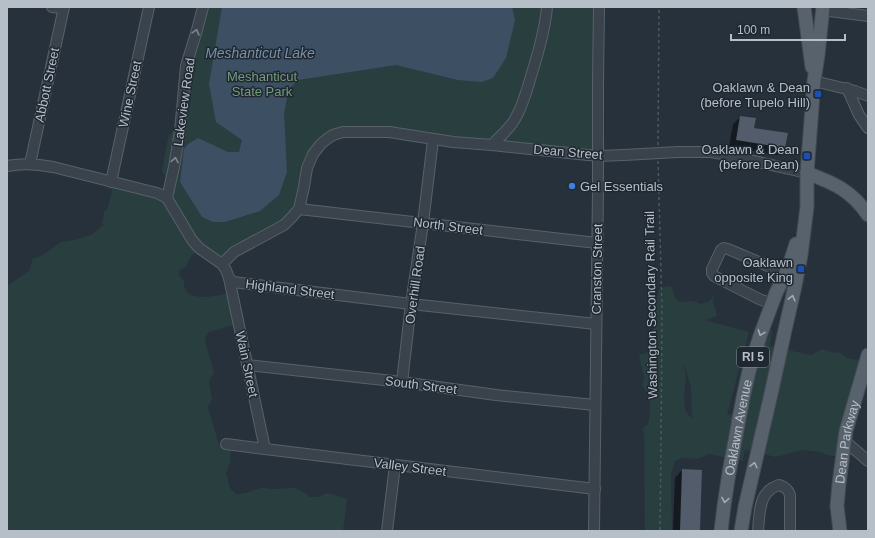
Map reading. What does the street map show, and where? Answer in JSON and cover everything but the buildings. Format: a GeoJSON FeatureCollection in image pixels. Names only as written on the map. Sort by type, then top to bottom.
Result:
{"type":"FeatureCollection","features":[{"type":"Feature","properties":{"kind":"main road","name":"Oaklawn Avenue"},"geometry":{"type":"LineString","coordinates":[[804,7],[814,80]]}},
{"type":"Feature","properties":{"kind":"main road","name":"Oaklawn Avenue"},"geometry":{"type":"LineString","coordinates":[[741,531],[801,255],[806,221],[807,173],[814,80],[822,9]]}},
{"type":"Feature","properties":{"kind":"main road"},"geometry":{"type":"LineString","coordinates":[[807,173],[843,188],[858,201],[868,215]]}},
{"type":"Feature","properties":{"kind":"main road","name":"Oaklawn Avenue"},"geometry":{"type":"LineString","coordinates":[[721,531],[729,473],[743,398],[753,358],[772,304],[789,266],[796,242],[807,190]]}},
{"type":"Feature","properties":{"kind":"main road","name":"Dean Parkway"},"geometry":{"type":"LineString","coordinates":[[840,531],[837,506],[846,432],[868,355]]}},
{"type":"Feature","properties":{"kind":"street"},"geometry":{"type":"LineString","coordinates":[[52,7],[64,8]]}},
{"type":"Feature","properties":{"kind":"street","name":"Wine Street"},"geometry":{"type":"LineString","coordinates":[[111,182],[149,7]]}},
{"type":"Feature","properties":{"kind":"street","name":"Lakeview Road"},"geometry":{"type":"LineString","coordinates":[[167,198],[180,131],[186,66],[203,7]]}},
{"type":"Feature","properties":{"kind":"street"},"geometry":{"type":"LineString","coordinates":[[492,145],[509,127],[516,117],[523,101],[543,32],[548,7]]}},
{"type":"Feature","properties":{"kind":"street","name":"Cranston Street"},"geometry":{"type":"LineString","coordinates":[[594,531],[599,7]]}},
{"type":"Feature","properties":{"kind":"street","name":"Abbott Street"},"geometry":{"type":"LineString","coordinates":[[30,164],[64,8]]}},
{"type":"Feature","properties":{"kind":"street"},"geometry":{"type":"LineString","coordinates":[[822,9],[868,16]]}},
{"type":"Feature","properties":{"kind":"street"},"geometry":{"type":"LineString","coordinates":[[814,80],[855,90],[868,96]]}},
{"type":"Feature","properties":{"kind":"street"},"geometry":{"type":"LineString","coordinates":[[847,88],[859,115],[868,128]]}},
{"type":"Feature","properties":{"kind":"street","name":"Dean Street"},"geometry":{"type":"LineString","coordinates":[[299,209],[308,168],[313,154],[329,137],[349,131],[389,132],[433,140],[598,156],[711,152],[807,173]]}},
{"type":"Feature","properties":{"kind":"street","name":"Overhill Road"},"geometry":{"type":"LineString","coordinates":[[402,382],[433,140]]}},
{"type":"Feature","properties":{"kind":"street"},"geometry":{"type":"LineString","coordinates":[[7,166],[30,164],[53,167],[136,187],[158,193],[167,198]]}},
{"type":"Feature","properties":{"kind":"street","name":"Highland Street"},"geometry":{"type":"LineString","coordinates":[[167,198],[192,240],[199,248],[222,264],[229,278],[233,282],[411,304],[596,324]]}},
{"type":"Feature","properties":{"kind":"street"},"geometry":{"type":"LineString","coordinates":[[222,264],[234,252],[284,225],[299,209]]}},
{"type":"Feature","properties":{"kind":"street","name":"North Street"},"geometry":{"type":"LineString","coordinates":[[299,209],[597,243]]}},
{"type":"Feature","properties":{"kind":"street"},"geometry":{"type":"LineString","coordinates":[[772,304],[714,276],[712,269],[721,250],[724,248],[768,266],[785,275]]}},
{"type":"Feature","properties":{"kind":"street","name":"Wain Street"},"geometry":{"type":"LineString","coordinates":[[229,278],[265,449]]}},
{"type":"Feature","properties":{"kind":"street","name":"South Street"},"geometry":{"type":"LineString","coordinates":[[247,365],[402,382],[496,395],[595,405]]}},
{"type":"Feature","properties":{"kind":"street"},"geometry":{"type":"LineString","coordinates":[[845,441],[868,461]]}},
{"type":"Feature","properties":{"kind":"street","name":"Valley Street"},"geometry":{"type":"LineString","coordinates":[[226,444],[595,490]]}},
{"type":"Feature","properties":{"kind":"street"},"geometry":{"type":"LineString","coordinates":[[387,531],[395,465]]}},
{"type":"Feature","properties":{"kind":"street"},"geometry":{"type":"LineString","coordinates":[[758,531],[762,499],[772,488],[779,485],[786,488],[790,495],[790,531]]}},
{"type":"Feature","properties":{"kind":"path"},"geometry":{"type":"LineString","coordinates":[[658,150],[659,7]]}},
{"type":"Feature","properties":{"kind":"path","name":"Washington Secondary Rail Trail"},"geometry":{"type":"LineString","coordinates":[[658,156],[662,309],[662,446],[660,531]]}},
{"type":"Feature","properties":{"kind":"green space","name":"Meshanticut State Park"},"geometry":{"type":"Polygon","coordinates":[[[203,7],[600,7],[598,153],[344,131],[317,147],[297,210],[222,263],[198,249],[190,258],[186,267],[180,270],[180,277],[184,281],[185,289],[189,294],[206,297],[231,293],[237,324],[209,332],[205,341],[214,373],[209,381],[212,399],[208,407],[219,445],[230,447],[231,449],[230,463],[226,473],[230,488],[236,494],[261,488],[292,488],[301,490],[310,497],[317,497],[328,493],[347,499],[343,531],[7,531],[7,286],[30,270],[32,259],[43,255],[61,242],[74,240],[93,234],[103,225],[102,222],[104,212],[108,207],[114,182],[165,196],[170,184],[162,171],[168,138],[178,123],[203,7]]]}},
{"type":"Feature","properties":{"kind":"green space"},"geometry":{"type":"Polygon","coordinates":[[[667,286],[672,287],[675,298],[679,302],[692,301],[701,304],[709,301],[715,295],[713,301],[717,316],[705,320],[749,332],[727,415],[738,414],[765,328],[772,331],[770,346],[811,355],[822,349],[841,353],[847,358],[865,362],[842,457],[802,450],[776,457],[745,450],[743,461],[709,454],[698,459],[683,458],[675,461],[671,474],[672,531],[645,531],[644,433],[642,429],[648,424],[650,404],[648,395],[642,385],[644,378],[639,355],[651,351],[656,346],[653,328],[657,322],[655,304],[659,290],[667,286]],[[684,364],[686,376],[684,405],[688,415],[692,418],[691,387],[684,364]]]}},
{"type":"Feature","properties":{"kind":"water","name":"Meshanticut Lake"},"geometry":{"type":"Polygon","coordinates":[[[222,7],[512,7],[515,20],[506,58],[493,78],[482,82],[458,80],[396,65],[298,80],[289,89],[284,113],[287,172],[279,195],[260,211],[225,222],[213,222],[202,217],[180,182],[184,149],[188,144],[198,138],[228,152],[239,152],[242,140],[216,122],[209,84],[222,7]]]}},
{"type":"Feature","properties":{"kind":"place","name":"Oaklawn & Dean (before Tupelo Hill)"},"geometry":{"type":"Point","coordinates":[818,94]}},
{"type":"Feature","properties":{"kind":"place","name":"Oaklawn & Dean (before Dean)"},"geometry":{"type":"Point","coordinates":[807,156]}},
{"type":"Feature","properties":{"kind":"place","name":"Gel Essentials"},"geometry":{"type":"Point","coordinates":[572,186]}},
{"type":"Feature","properties":{"kind":"place","name":"Oaklawn opposite King"},"geometry":{"type":"Point","coordinates":[801,269]}}]}
